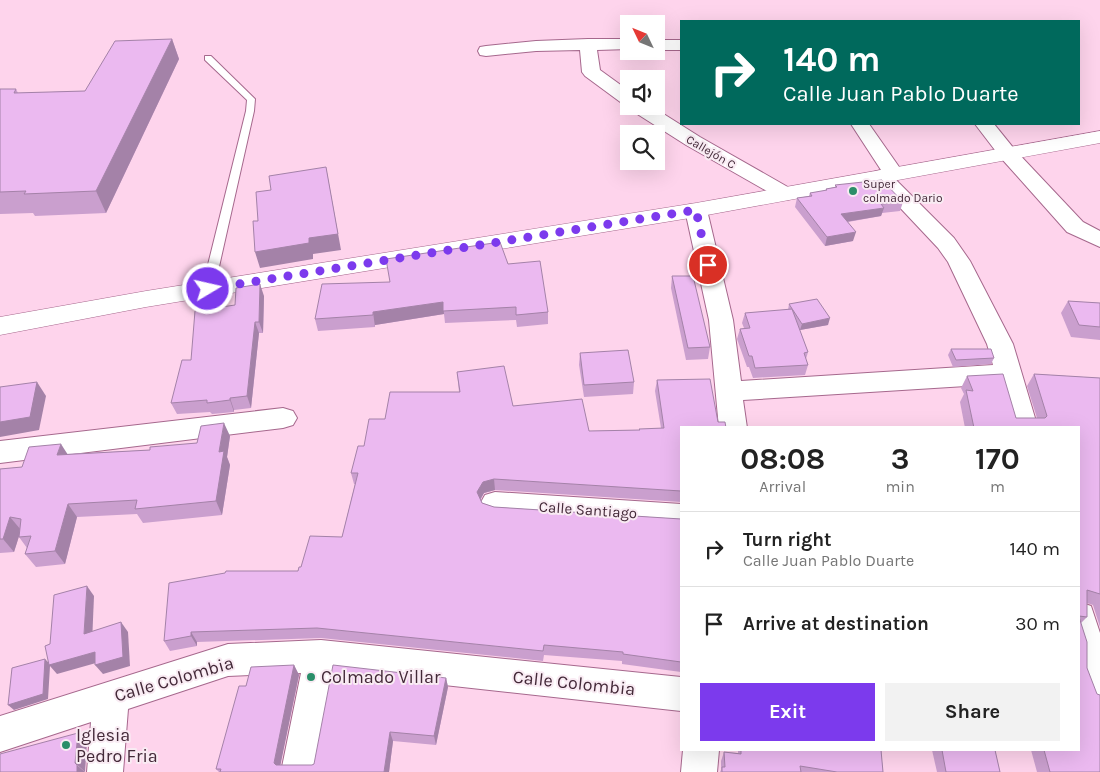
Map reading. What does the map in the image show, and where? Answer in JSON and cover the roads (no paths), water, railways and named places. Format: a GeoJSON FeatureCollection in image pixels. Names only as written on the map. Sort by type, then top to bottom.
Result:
{"type":"FeatureCollection","features":[{"type":"Feature","properties":{"kind":"main road"},"geometry":{"type":"LineString","coordinates":[[0,326],[208,289],[696,210],[1100,138]]}},
{"type":"Feature","properties":{"kind":"street"},"geometry":{"type":"LineString","coordinates":[[588,44],[591,72],[620,93]]}},
{"type":"Feature","properties":{"kind":"street"},"geometry":{"type":"LineString","coordinates":[[486,51],[536,46],[620,44]]}},
{"type":"Feature","properties":{"kind":"street"},"geometry":{"type":"LineString","coordinates":[[665,45],[680,45]]}},
{"type":"Feature","properties":{"kind":"street","name":"Callejón C"},"geometry":{"type":"LineString","coordinates":[[652,115],[693,142],[786,194]]}},
{"type":"Feature","properties":{"kind":"street"},"geometry":{"type":"LineString","coordinates":[[861,125],[888,175],[953,251],[1000,344],[1023,426]]}},
{"type":"Feature","properties":{"kind":"street"},"geometry":{"type":"LineString","coordinates":[[985,125],[1008,154],[1078,230],[1100,240]]}},
{"type":"Feature","properties":{"kind":"street"},"geometry":{"type":"LineString","coordinates":[[696,210],[721,320],[732,426]]}},
{"type":"Feature","properties":{"kind":"street"},"geometry":{"type":"LineString","coordinates":[[729,391],[1008,374]]}},
{"type":"Feature","properties":{"kind":"street"},"geometry":{"type":"LineString","coordinates":[[0,452],[283,418]]}},
{"type":"Feature","properties":{"kind":"street","name":"Calle Santiago"},"geometry":{"type":"LineString","coordinates":[[495,504],[680,516]]}},
{"type":"Feature","properties":{"kind":"street"},"geometry":{"type":"LineString","coordinates":[[1080,619],[1094,651],[1100,691]]}},
{"type":"Feature","properties":{"kind":"street"},"geometry":{"type":"LineString","coordinates":[[299,772],[321,656]]}},
{"type":"Feature","properties":{"kind":"street","name":"Calle Colombia"},"geometry":{"type":"LineString","coordinates":[[0,734],[228,660],[321,656],[680,694]]}},
{"type":"Feature","properties":{"kind":"street"},"geometry":{"type":"LineString","coordinates":[[105,772],[111,698]]}},
{"type":"Feature","properties":{"kind":"street"},"geometry":{"type":"LineString","coordinates":[[699,772],[701,751]]}},
{"type":"Feature","properties":{"kind":"lane"},"geometry":{"type":"LineString","coordinates":[[208,58],[251,100],[208,289]]}},
{"type":"Feature","properties":{"kind":"place","name":"Super colmado Dario"},"geometry":{"type":"Point","coordinates":[853,191]}},
{"type":"Feature","properties":{"kind":"place","name":"Colmado Villar"},"geometry":{"type":"Point","coordinates":[311,677]}},
{"type":"Feature","properties":{"kind":"place","name":"Iglesia Pedro Fria"},"geometry":{"type":"Point","coordinates":[66,745]}}]}
